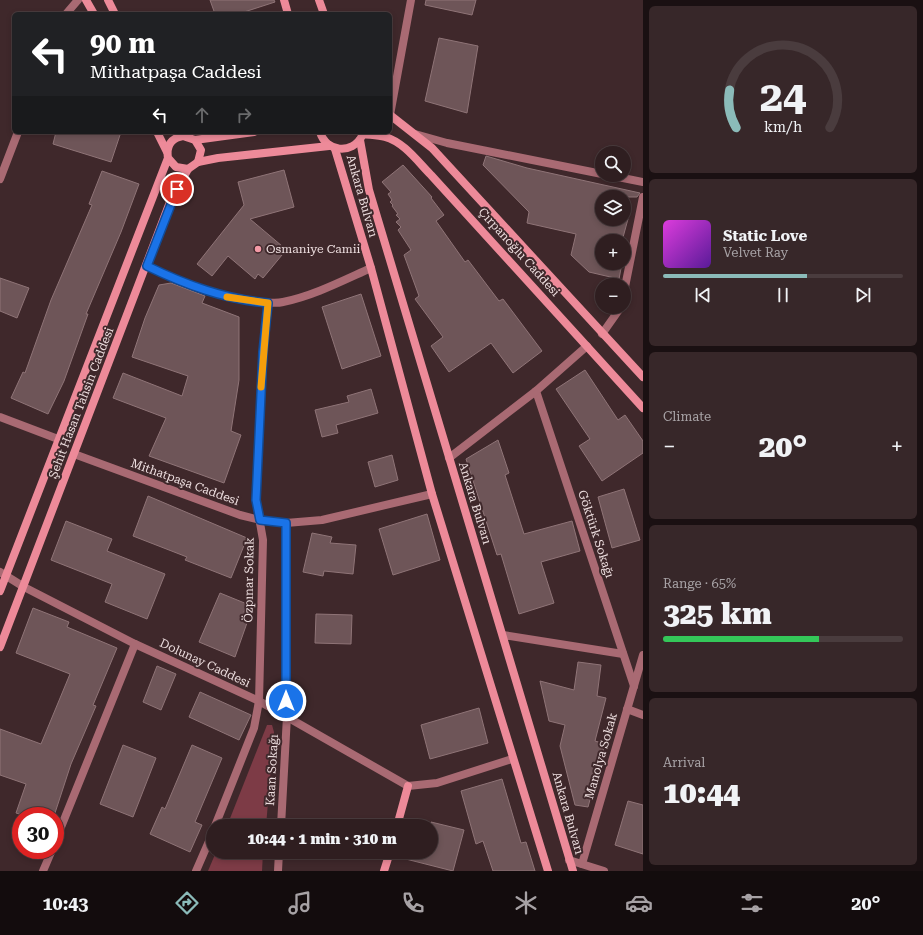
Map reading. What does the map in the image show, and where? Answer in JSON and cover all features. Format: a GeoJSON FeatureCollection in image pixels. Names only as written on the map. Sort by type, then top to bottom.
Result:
{"type":"FeatureCollection","features":[{"type":"Feature","properties":{"kind":"main road"},"geometry":{"type":"LineString","coordinates":[[86,0],[93,12]]}},
{"type":"Feature","properties":{"kind":"main road"},"geometry":{"type":"LineString","coordinates":[[108,0],[115,12]]}},
{"type":"Feature","properties":{"kind":"main road"},"geometry":{"type":"LineString","coordinates":[[284,0],[287,12]]}},
{"type":"Feature","properties":{"kind":"main road"},"geometry":{"type":"LineString","coordinates":[[319,0],[323,12]]}},
{"type":"Feature","properties":{"kind":"main road","name":"Çırpanoğlu Caddesi"},"geometry":{"type":"LineString","coordinates":[[392,117],[415,134],[446,163],[643,377]]}},
{"type":"Feature","properties":{"kind":"main road"},"geometry":{"type":"LineString","coordinates":[[158,134],[168,155],[176,167],[188,169]]}},
{"type":"Feature","properties":{"kind":"main road","name":"Şehit Hasan Tahsin Caddesi"},"geometry":{"type":"LineString","coordinates":[[0,591],[3,573],[58,439],[168,155],[172,140],[182,134],[195,140],[239,134]]}},
{"type":"Feature","properties":{"kind":"main road","name":"Ankara Bulvarı"},"geometry":{"type":"LineString","coordinates":[[321,134],[322,138],[332,147],[371,268],[432,494],[512,759],[548,871]]}},
{"type":"Feature","properties":{"kind":"main road","name":"Çırpanoğlu Caddesi"},"geometry":{"type":"LineString","coordinates":[[362,135],[385,137],[402,146],[457,201],[643,408]]}},
{"type":"Feature","properties":{"kind":"main road","name":"Ankara Bulvarı"},"geometry":{"type":"LineString","coordinates":[[332,147],[349,148],[362,135]]}},
{"type":"Feature","properties":{"kind":"main road","name":"Ankara Bulvarı"},"geometry":{"type":"LineString","coordinates":[[362,135],[369,190],[573,871]]}},
{"type":"Feature","properties":{"kind":"main road"},"geometry":{"type":"LineString","coordinates":[[195,140],[201,150],[198,162]]}},
{"type":"Feature","properties":{"kind":"main road","name":"Şehit Hasan Tahsin Caddesi"},"geometry":{"type":"LineString","coordinates":[[0,647],[147,266],[170,202],[188,169],[198,162],[218,158],[332,147]]}},
{"type":"Feature","properties":{"kind":"main road"},"geometry":{"type":"LineString","coordinates":[[399,819],[408,786]]}},
{"type":"Feature","properties":{"kind":"main road"},"geometry":{"type":"LineString","coordinates":[[384,871],[388,859]]}},
{"type":"Feature","properties":{"kind":"street"},"geometry":{"type":"LineString","coordinates":[[68,12],[78,0]]}},
{"type":"Feature","properties":{"kind":"street"},"geometry":{"type":"LineString","coordinates":[[392,104],[411,0]]}},
{"type":"Feature","properties":{"kind":"street"},"geometry":{"type":"LineString","coordinates":[[0,179],[17,134]]}},
{"type":"Feature","properties":{"kind":"street"},"geometry":{"type":"LineString","coordinates":[[415,134],[447,143],[595,173]]}},
{"type":"Feature","properties":{"kind":"street"},"geometry":{"type":"LineString","coordinates":[[631,180],[643,182]]}},
{"type":"Feature","properties":{"kind":"street"},"geometry":{"type":"LineString","coordinates":[[627,278],[643,197]]}},
{"type":"Feature","properties":{"kind":"street"},"geometry":{"type":"LineString","coordinates":[[147,266],[200,289],[224,296],[268,303],[281,303],[301,297],[371,268]]}},
{"type":"Feature","properties":{"kind":"street","name":"Özpınar Sokak"},"geometry":{"type":"LineString","coordinates":[[218,819],[254,728],[259,701],[263,540],[256,500],[263,352],[268,303]]}},
{"type":"Feature","properties":{"kind":"street"},"geometry":{"type":"LineString","coordinates":[[602,334],[616,314]]}},
{"type":"Feature","properties":{"kind":"street"},"geometry":{"type":"LineString","coordinates":[[449,458],[536,391],[587,346]]}},
{"type":"Feature","properties":{"kind":"street","name":"Göktürk Sokağı"},"geometry":{"type":"LineString","coordinates":[[536,391],[634,686]]}},
{"type":"Feature","properties":{"kind":"street"},"geometry":{"type":"LineString","coordinates":[[0,417],[58,439]]}},
{"type":"Feature","properties":{"kind":"street","name":"Mithatpaşa Caddesi"},"geometry":{"type":"LineString","coordinates":[[74,454],[240,515],[260,520],[286,523],[322,520],[432,494]]}},
{"type":"Feature","properties":{"kind":"street","name":"Kaan Sokağı"},"geometry":{"type":"LineString","coordinates":[[280,819],[287,716],[286,523]]}},
{"type":"Feature","properties":{"kind":"street","name":"Dolunay Caddesi"},"geometry":{"type":"LineString","coordinates":[[3,573],[24,587],[135,644],[259,701],[408,786]]}},
{"type":"Feature","properties":{"kind":"street"},"geometry":{"type":"LineString","coordinates":[[503,635],[623,654]]}},
{"type":"Feature","properties":{"kind":"street"},"geometry":{"type":"LineString","coordinates":[[64,820],[135,644]]}},
{"type":"Feature","properties":{"kind":"street","name":"Manolya Sokak"},"geometry":{"type":"LineString","coordinates":[[582,864],[643,655]]}},
{"type":"Feature","properties":{"kind":"street"},"geometry":{"type":"LineString","coordinates":[[628,709],[643,715]]}},
{"type":"Feature","properties":{"kind":"street"},"geometry":{"type":"LineString","coordinates":[[408,786],[437,783],[512,759]]}},
{"type":"Feature","properties":{"kind":"street"},"geometry":{"type":"LineString","coordinates":[[196,871],[206,848]]}},
{"type":"Feature","properties":{"kind":"street"},"geometry":{"type":"LineString","coordinates":[[43,871],[48,859]]}},
{"type":"Feature","properties":{"kind":"street"},"geometry":{"type":"LineString","coordinates":[[278,871],[279,859]]}},
{"type":"Feature","properties":{"kind":"street"},"geometry":{"type":"LineString","coordinates":[[569,860],[604,871]]}},
{"type":"Feature","properties":{"kind":"shaded area"},"geometry":{"type":"Polygon","coordinates":[[[267,725],[272,725],[274,732],[267,819],[230,819],[267,725]]]}},
{"type":"Feature","properties":{"kind":"shaded area"},"geometry":{"type":"Polygon","coordinates":[[[213,859],[263,859],[262,871],[208,871],[213,859]]]}},
{"type":"Feature","properties":{"kind":"building"},"geometry":{"type":"Polygon","coordinates":[[[210,0],[274,0],[275,2],[244,12],[214,12],[210,0]]]}},
{"type":"Feature","properties":{"kind":"building"},"geometry":{"type":"Polygon","coordinates":[[[426,0],[476,0],[472,15],[425,5],[426,0]]]}},
{"type":"Feature","properties":{"kind":"building"},"geometry":{"type":"Polygon","coordinates":[[[439,38],[478,46],[467,113],[425,101],[439,38]]]}},
{"type":"Feature","properties":{"kind":"building"},"geometry":{"type":"Polygon","coordinates":[[[56,134],[120,134],[111,162],[53,144],[56,134]]]}},
{"type":"Feature","properties":{"kind":"building"},"geometry":{"type":"Polygon","coordinates":[[[486,156],[527,168],[626,190],[595,190],[595,226],[626,226],[624,234],[595,234],[595,270],[621,270],[619,278],[589,272],[571,255],[576,234],[527,223],[529,212],[483,165],[486,156]]]}},
{"type":"Feature","properties":{"kind":"building"},"geometry":{"type":"Polygon","coordinates":[[[403,165],[432,197],[431,198],[444,215],[436,221],[465,262],[468,260],[499,301],[503,299],[542,351],[513,373],[491,343],[449,372],[431,346],[443,337],[415,299],[419,296],[404,255],[411,250],[398,230],[401,227],[396,222],[400,219],[396,215],[398,214],[390,202],[392,200],[388,194],[391,192],[382,182],[403,165]]]}},
{"type":"Feature","properties":{"kind":"building"},"geometry":{"type":"Polygon","coordinates":[[[284,170],[294,207],[250,219],[282,246],[277,252],[282,255],[263,278],[258,274],[255,279],[228,256],[212,276],[197,264],[244,205],[238,182],[284,170]]]}},
{"type":"Feature","properties":{"kind":"building"},"geometry":{"type":"Polygon","coordinates":[[[102,171],[139,184],[121,232],[86,314],[88,314],[64,381],[48,414],[11,398],[23,372],[25,373],[51,300],[92,205],[89,204],[102,171]]]}},
{"type":"Feature","properties":{"kind":"building"},"geometry":{"type":"Polygon","coordinates":[[[631,191],[640,193],[637,197],[631,197],[631,191]]]}},
{"type":"Feature","properties":{"kind":"building"},"geometry":{"type":"Polygon","coordinates":[[[0,278],[29,288],[17,318],[0,311],[0,278]]]}},
{"type":"Feature","properties":{"kind":"building"},"geometry":{"type":"Polygon","coordinates":[[[171,283],[205,296],[202,303],[239,317],[239,380],[231,431],[241,435],[224,483],[149,456],[166,418],[113,398],[123,373],[182,396],[188,376],[132,357],[145,318],[159,285],[171,283]]]}},
{"type":"Feature","properties":{"kind":"building"},"geometry":{"type":"Polygon","coordinates":[[[361,294],[381,356],[342,369],[322,307],[361,294]]]}},
{"type":"Feature","properties":{"kind":"building"},"geometry":{"type":"Polygon","coordinates":[[[585,370],[618,420],[625,415],[643,441],[643,453],[602,481],[579,446],[590,439],[556,389],[585,370]]]}},
{"type":"Feature","properties":{"kind":"building"},"geometry":{"type":"Polygon","coordinates":[[[371,389],[378,413],[336,425],[338,433],[322,437],[315,410],[349,402],[347,396],[371,389]]]}},
{"type":"Feature","properties":{"kind":"building"},"geometry":{"type":"Polygon","coordinates":[[[498,440],[509,473],[505,475],[524,534],[572,521],[580,551],[541,562],[554,603],[519,614],[501,554],[497,555],[466,459],[498,440]]]}},
{"type":"Feature","properties":{"kind":"building"},"geometry":{"type":"Polygon","coordinates":[[[392,455],[398,480],[375,487],[368,462],[392,455]]]}},
{"type":"Feature","properties":{"kind":"building"},"geometry":{"type":"Polygon","coordinates":[[[624,489],[640,540],[612,548],[598,497],[624,489]]]}},
{"type":"Feature","properties":{"kind":"building"},"geometry":{"type":"Polygon","coordinates":[[[148,496],[247,538],[231,578],[185,560],[187,557],[133,536],[148,496]]]}},
{"type":"Feature","properties":{"kind":"building"},"geometry":{"type":"Polygon","coordinates":[[[427,514],[440,560],[393,575],[379,529],[427,514]]]}},
{"type":"Feature","properties":{"kind":"building"},"geometry":{"type":"Polygon","coordinates":[[[66,521],[112,539],[107,551],[165,574],[147,619],[105,602],[112,584],[51,560],[66,521]]]}},
{"type":"Feature","properties":{"kind":"building"},"geometry":{"type":"Polygon","coordinates":[[[312,533],[332,537],[330,543],[356,545],[353,574],[324,571],[323,576],[303,572],[312,533]]]}},
{"type":"Feature","properties":{"kind":"building"},"geometry":{"type":"Polygon","coordinates":[[[220,593],[247,604],[244,612],[247,613],[245,619],[248,620],[235,657],[199,642],[220,593]]]}},
{"type":"Feature","properties":{"kind":"building"},"geometry":{"type":"Polygon","coordinates":[[[33,608],[69,622],[67,627],[117,648],[93,705],[96,706],[71,764],[57,807],[18,807],[26,784],[0,775],[0,729],[41,744],[70,674],[16,653],[33,608]]]}},
{"type":"Feature","properties":{"kind":"building"},"geometry":{"type":"Polygon","coordinates":[[[316,614],[352,615],[351,644],[315,643],[316,614]]]}},
{"type":"Feature","properties":{"kind":"building"},"geometry":{"type":"Polygon","coordinates":[[[578,662],[601,665],[597,696],[606,698],[595,741],[605,744],[588,807],[575,805],[560,746],[565,725],[549,721],[540,681],[574,690],[578,662]]]}},
{"type":"Feature","properties":{"kind":"building"},"geometry":{"type":"Polygon","coordinates":[[[157,666],[176,674],[161,710],[143,702],[157,666]]]}},
{"type":"Feature","properties":{"kind":"building"},"geometry":{"type":"Polygon","coordinates":[[[200,692],[251,715],[239,740],[189,717],[200,692]]]}},
{"type":"Feature","properties":{"kind":"building"},"geometry":{"type":"Polygon","coordinates":[[[479,708],[488,743],[430,759],[421,725],[479,708]]]}},
{"type":"Feature","properties":{"kind":"building"},"geometry":{"type":"Polygon","coordinates":[[[123,745],[156,758],[133,817],[100,804],[123,745]]]}},
{"type":"Feature","properties":{"kind":"building"},"geometry":{"type":"Polygon","coordinates":[[[192,745],[222,758],[195,822],[202,825],[190,852],[150,834],[162,807],[165,809],[192,745]]]}},
{"type":"Feature","properties":{"kind":"building"},"geometry":{"type":"Polygon","coordinates":[[[502,779],[521,843],[526,842],[535,871],[493,871],[483,841],[476,844],[461,791],[502,779]]]}},
{"type":"Feature","properties":{"kind":"building"},"geometry":{"type":"Polygon","coordinates":[[[628,801],[643,805],[643,854],[615,845],[628,801]]]}},
{"type":"Feature","properties":{"kind":"building"},"geometry":{"type":"Polygon","coordinates":[[[438,824],[464,830],[453,871],[406,859],[438,859],[438,824]]]}},
{"type":"Feature","properties":{"kind":"slow traffic"},"geometry":{"type":"LineString","coordinates":[[227,297],[268,303],[261,387]]}},
{"type":"Feature","properties":{"kind":"place","name":"Osmaniye Camii"},"geometry":{"type":"Point","coordinates":[258,249]}},
{"type":"Feature","properties":{"kind":"route"},"geometry":{"type":"LineString","coordinates":[[177,189],[170,202],[147,266],[200,289],[224,296],[268,303],[263,352],[256,500],[260,520],[286,523],[286,701]]}}]}
